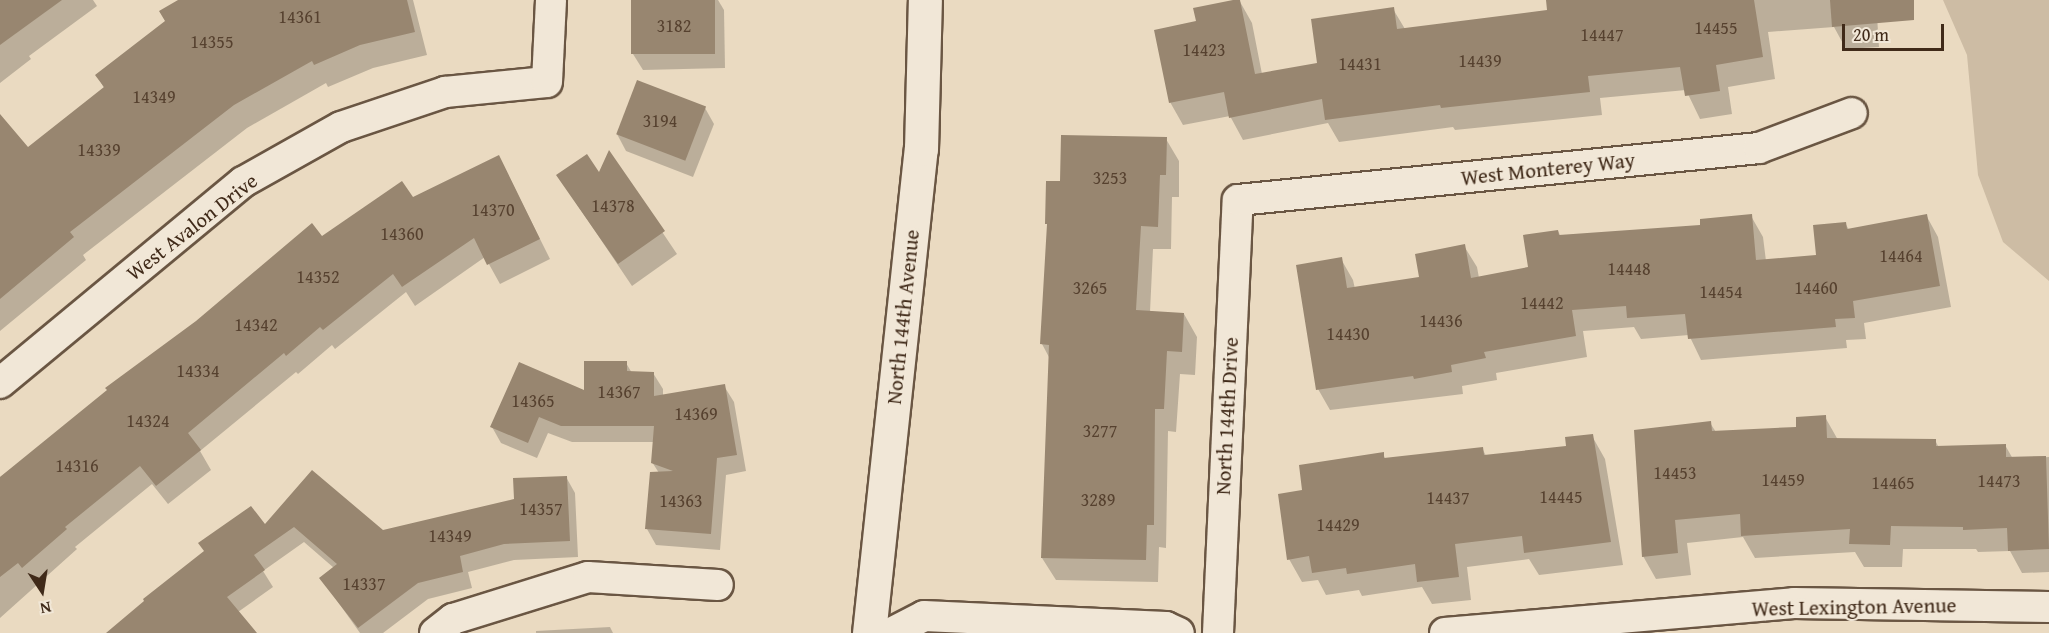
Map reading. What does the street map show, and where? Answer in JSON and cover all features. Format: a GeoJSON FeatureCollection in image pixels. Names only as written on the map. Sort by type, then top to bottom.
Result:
{"type":"FeatureCollection","features":[{"type":"Feature","properties":{"kind":"main road","name":"North 144th Avenue"},"geometry":{"type":"LineString","coordinates":[[869,633],[921,149],[925,0]]}},
{"type":"Feature","properties":{"kind":"street","name":"West Avalon Drive"},"geometry":{"type":"LineString","coordinates":[[0,383],[243,182],[341,127],[445,93],[547,82],[551,0]]}},
{"type":"Feature","properties":{"kind":"street","name":"West Monterey Way"},"geometry":{"type":"LineString","coordinates":[[1238,200],[1759,148],[1852,113]]}},
{"type":"Feature","properties":{"kind":"street","name":"North 144th Drive"},"geometry":{"type":"LineString","coordinates":[[1218,633],[1238,200]]}},
{"type":"Feature","properties":{"kind":"street"},"geometry":{"type":"LineString","coordinates":[[448,628],[588,577],[718,585]]}},
{"type":"Feature","properties":{"kind":"street","name":"West Lexington Avenue"},"geometry":{"type":"LineString","coordinates":[[1445,633],[1794,603],[2049,607]]}},
{"type":"Feature","properties":{"kind":"street"},"geometry":{"type":"LineString","coordinates":[[891,633],[924,616],[1166,627],[1179,633]]}},
{"type":"Feature","properties":{"kind":"shaded area"},"geometry":{"type":"Polygon","coordinates":[[[1943,0],[2049,0],[2049,281],[2003,242],[1978,175],[1967,55],[1943,0]]]}},
{"type":"Feature","properties":{"kind":"building"},"geometry":{"type":"Polygon","coordinates":[[[0,0],[62,0],[0,45],[0,0]]]}},
{"type":"Feature","properties":{"kind":"building"},"geometry":{"type":"Polygon","coordinates":[[[178,0],[407,0],[415,32],[360,45],[314,65],[312,61],[234,105],[70,232],[74,237],[0,299],[0,114],[28,147],[104,87],[95,75],[165,21],[159,11],[178,0]]]}},
{"type":"Feature","properties":{"kind":"building"},"geometry":{"type":"Polygon","coordinates":[[[631,0],[715,0],[715,54],[631,54],[631,0]]]}},
{"type":"Feature","properties":{"kind":"building"},"geometry":{"type":"Polygon","coordinates":[[[1240,0],[1255,74],[1317,63],[1311,19],[1394,7],[1397,29],[1547,10],[1546,0],[1754,0],[1763,57],[1716,65],[1720,91],[1685,96],[1680,67],[1588,76],[1590,92],[1441,108],[1440,105],[1325,120],[1322,99],[1229,118],[1224,92],[1169,103],[1154,30],[1196,21],[1193,8],[1240,0]]]}},
{"type":"Feature","properties":{"kind":"building"},"geometry":{"type":"Polygon","coordinates":[[[1830,0],[1914,0],[1914,20],[1832,27],[1830,0]]]}},
{"type":"Feature","properties":{"kind":"building"},"geometry":{"type":"Polygon","coordinates":[[[637,80],[706,107],[685,161],[616,134],[637,80]]]}},
{"type":"Feature","properties":{"kind":"building"},"geometry":{"type":"Polygon","coordinates":[[[1061,135],[1167,137],[1166,175],[1160,175],[1158,227],[1141,226],[1136,310],[1184,313],[1182,352],[1167,351],[1164,409],[1155,409],[1154,525],[1147,525],[1146,560],[1041,558],[1049,345],[1040,344],[1047,224],[1045,224],[1046,181],[1060,181],[1061,135]]]}},
{"type":"Feature","properties":{"kind":"building"},"geometry":{"type":"Polygon","coordinates":[[[609,150],[665,231],[618,264],[556,175],[587,154],[599,172],[609,150]]]}},
{"type":"Feature","properties":{"kind":"building"},"geometry":{"type":"Polygon","coordinates":[[[499,155],[540,239],[487,265],[474,238],[402,287],[393,274],[323,330],[320,327],[286,356],[284,353],[188,433],[201,450],[156,486],[140,466],[65,527],[67,529],[22,568],[18,563],[0,577],[0,477],[107,390],[105,388],[196,321],[312,223],[322,236],[402,181],[413,197],[499,155]]]}},
{"type":"Feature","properties":{"kind":"building"},"geometry":{"type":"Polygon","coordinates":[[[1752,214],[1756,260],[1816,255],[1813,225],[1846,222],[1847,229],[1927,214],[1940,286],[1853,301],[1855,318],[1835,319],[1836,327],[1688,339],[1685,314],[1627,318],[1626,306],[1572,310],[1576,336],[1484,352],[1486,358],[1451,365],[1452,372],[1414,379],[1413,376],[1316,390],[1296,265],[1342,257],[1347,288],[1419,277],[1415,254],[1465,244],[1471,278],[1528,267],[1523,235],[1558,230],[1559,235],[1700,225],[1700,219],[1752,214]]]}},
{"type":"Feature","properties":{"kind":"building"},"geometry":{"type":"Polygon","coordinates":[[[584,361],[627,361],[627,371],[654,372],[654,396],[725,384],[737,455],[717,458],[711,534],[645,529],[650,472],[673,471],[651,463],[654,426],[561,426],[539,417],[528,443],[490,427],[519,362],[584,390],[584,361]]]}},
{"type":"Feature","properties":{"kind":"building"},"geometry":{"type":"Polygon","coordinates":[[[1826,415],[1827,438],[1936,439],[1936,446],[2006,444],[2006,457],[2046,456],[2049,549],[2008,551],[2007,528],[1963,530],[1963,527],[1891,526],[1890,545],[1849,544],[1850,529],[1741,536],[1740,514],[1675,520],[1678,553],[1642,557],[1634,430],[1711,421],[1712,431],[1796,427],[1796,417],[1826,415]]]}},
{"type":"Feature","properties":{"kind":"building"},"geometry":{"type":"Polygon","coordinates":[[[1593,434],[1611,542],[1524,553],[1522,536],[1455,544],[1459,577],[1417,582],[1415,564],[1347,574],[1346,568],[1312,573],[1309,556],[1287,560],[1278,494],[1302,490],[1299,465],[1384,452],[1384,458],[1483,447],[1484,455],[1566,446],[1565,437],[1593,434]]]}},
{"type":"Feature","properties":{"kind":"building"},"geometry":{"type":"Polygon","coordinates":[[[312,470],[383,530],[514,499],[513,478],[567,476],[570,541],[504,544],[460,556],[463,572],[418,583],[358,628],[319,578],[337,564],[294,527],[254,555],[265,570],[227,597],[257,633],[106,633],[144,601],[143,599],[204,551],[198,543],[251,506],[265,524],[312,470]]]}}]}
